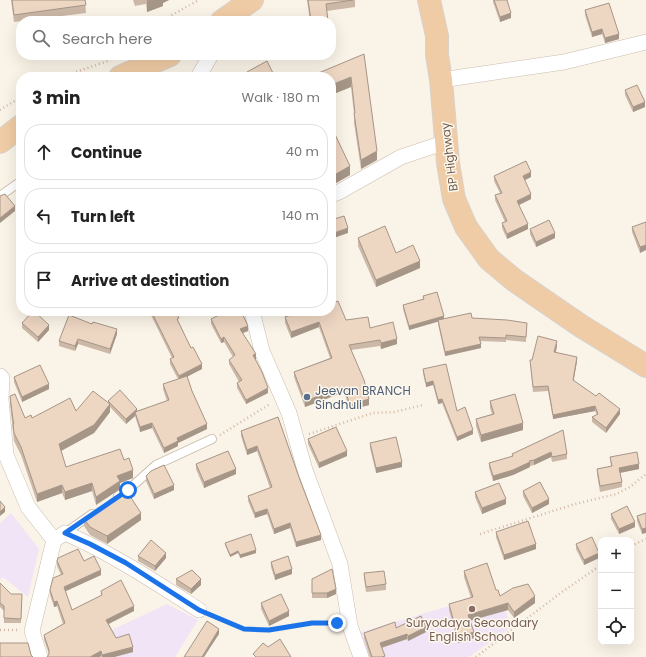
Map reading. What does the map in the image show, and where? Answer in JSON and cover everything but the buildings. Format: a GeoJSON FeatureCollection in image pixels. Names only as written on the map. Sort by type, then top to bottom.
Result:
{"type":"FeatureCollection","features":[{"type":"Feature","properties":{"kind":"highway"},"geometry":{"type":"LineString","coordinates":[[229,16],[253,0]]}},
{"type":"Feature","properties":{"kind":"highway","name":"BP Highway"},"geometry":{"type":"LineString","coordinates":[[429,0],[437,36],[437,55],[441,80],[448,163],[454,199],[466,227],[489,259],[514,280],[581,326],[646,366]]}},
{"type":"Feature","properties":{"kind":"highway"},"geometry":{"type":"LineString","coordinates":[[131,72],[159,60]]}},
{"type":"Feature","properties":{"kind":"highway"},"geometry":{"type":"LineString","coordinates":[[0,142],[16,130]]}},
{"type":"Feature","properties":{"kind":"street"},"geometry":{"type":"LineString","coordinates":[[246,16],[253,10],[253,0]]}},
{"type":"Feature","properties":{"kind":"street"},"geometry":{"type":"LineString","coordinates":[[441,80],[564,62],[646,42]]}},
{"type":"Feature","properties":{"kind":"street"},"geometry":{"type":"LineString","coordinates":[[201,72],[208,60]]}},
{"type":"Feature","properties":{"kind":"street"},"geometry":{"type":"LineString","coordinates":[[336,193],[401,157],[446,142]]}},
{"type":"Feature","properties":{"kind":"street"},"geometry":{"type":"LineString","coordinates":[[253,316],[262,352],[283,397],[305,470],[340,564],[350,626],[361,657]]}},
{"type":"Feature","properties":{"kind":"street"},"geometry":{"type":"LineString","coordinates":[[0,376],[2,378],[1,400],[6,456],[28,507],[60,536],[90,544],[126,563],[199,610]]}},
{"type":"Feature","properties":{"kind":"street"},"geometry":{"type":"LineString","coordinates":[[40,657],[32,631],[60,536]]}},
{"type":"Feature","properties":{"kind":"lane"},"geometry":{"type":"LineString","coordinates":[[0,196],[16,185]]}},
{"type":"Feature","properties":{"kind":"lane"},"geometry":{"type":"LineString","coordinates":[[109,503],[128,490],[156,465],[212,439]]}},
{"type":"Feature","properties":{"kind":"lane"},"geometry":{"type":"LineString","coordinates":[[60,536],[96,511]]}},
{"type":"Feature","properties":{"kind":"path"},"geometry":{"type":"LineString","coordinates":[[170,16],[199,0]]}},
{"type":"Feature","properties":{"kind":"path"},"geometry":{"type":"LineString","coordinates":[[76,72],[109,60]]}},
{"type":"Feature","properties":{"kind":"path"},"geometry":{"type":"LineString","coordinates":[[0,110],[16,100]]}},
{"type":"Feature","properties":{"kind":"path"},"geometry":{"type":"LineString","coordinates":[[212,439],[283,397]]}},
{"type":"Feature","properties":{"kind":"path"},"geometry":{"type":"LineString","coordinates":[[296,437],[373,413],[394,412],[423,406]]}},
{"type":"Feature","properties":{"kind":"path"},"geometry":{"type":"LineString","coordinates":[[480,534],[575,504],[616,494],[630,487],[646,474]]}},
{"type":"Feature","properties":{"kind":"path"},"geometry":{"type":"LineString","coordinates":[[634,545],[646,539]]}},
{"type":"Feature","properties":{"kind":"path"},"geometry":{"type":"LineString","coordinates":[[476,657],[562,592],[598,567]]}},
{"type":"Feature","properties":{"kind":"path"},"geometry":{"type":"LineString","coordinates":[[199,610],[244,629],[269,630],[312,623],[337,623],[350,626]]}},
{"type":"Feature","properties":{"kind":"path"},"geometry":{"type":"LineString","coordinates":[[0,630],[32,631]]}},
{"type":"Feature","properties":{"kind":"shaded area"},"geometry":{"type":"Polygon","coordinates":[[[11,513],[39,549],[28,597],[3,577],[0,580],[0,523],[11,513]]]}},
{"type":"Feature","properties":{"kind":"shaded area","name":"Suryodaya Secondary English School"},"geometry":{"type":"Polygon","coordinates":[[[499,591],[511,627],[469,657],[367,657],[358,633],[499,591]]]}},
{"type":"Feature","properties":{"kind":"shaded area"},"geometry":{"type":"Polygon","coordinates":[[[167,604],[198,620],[175,657],[54,657],[167,604]]]}},
{"type":"Feature","properties":{"kind":"place","name":"Jeevan BRANCH Sindhuli"},"geometry":{"type":"Point","coordinates":[307,397]}},
{"type":"Feature","properties":{"kind":"place","name":"Suryodaya Secondary English School"},"geometry":{"type":"Point","coordinates":[472,609]}},
{"type":"Feature","properties":{"kind":"route"},"geometry":{"type":"LineString","coordinates":[[128,490],[65,533],[126,563],[199,610],[244,629],[269,630],[312,623],[337,623]]}}]}
